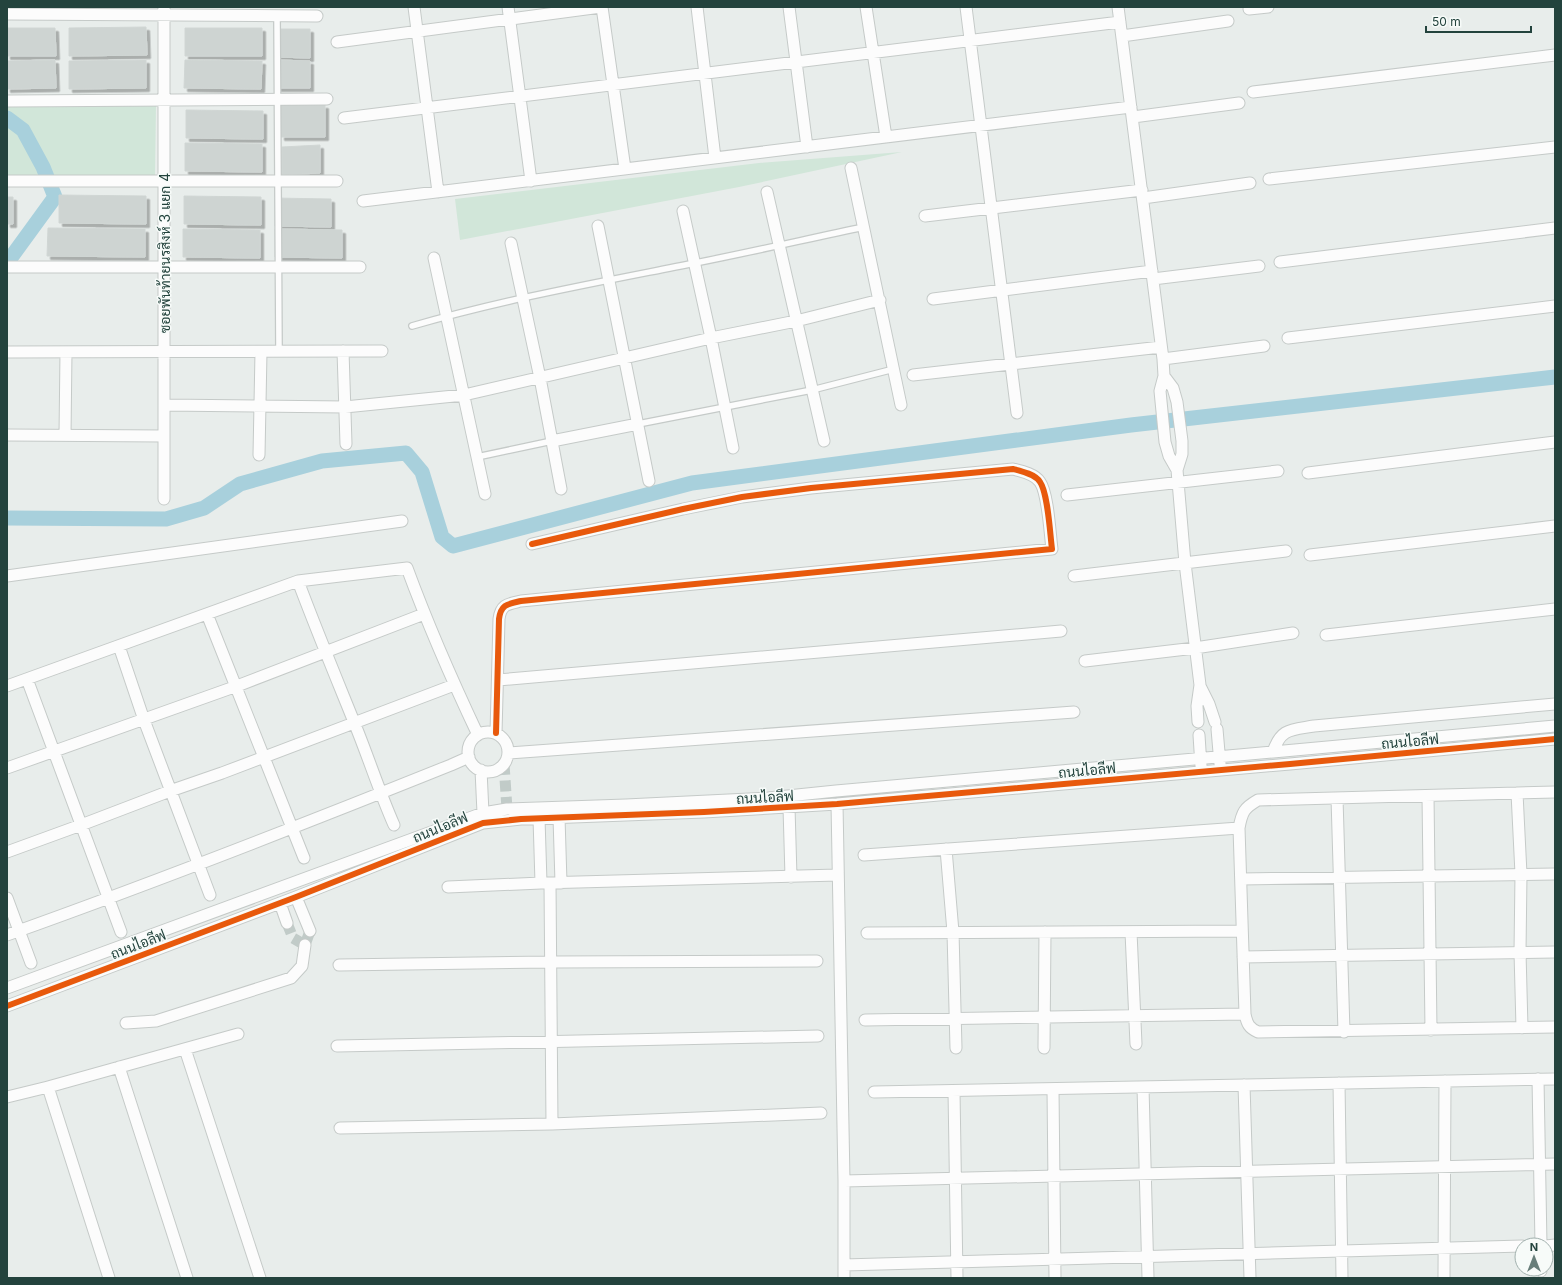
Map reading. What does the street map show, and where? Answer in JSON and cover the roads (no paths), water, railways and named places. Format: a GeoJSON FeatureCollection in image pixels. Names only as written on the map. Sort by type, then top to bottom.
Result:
{"type":"FeatureCollection","features":[{"type":"Feature","properties":{"kind":"street"},"geometry":{"type":"LineString","coordinates":[[414,7],[438,192]]}},
{"type":"Feature","properties":{"kind":"street"},"geometry":{"type":"LineString","coordinates":[[508,7],[531,181]]}},
{"type":"Feature","properties":{"kind":"street"},"geometry":{"type":"LineString","coordinates":[[337,42],[602,7],[625,169]]}},
{"type":"Feature","properties":{"kind":"street"},"geometry":{"type":"LineString","coordinates":[[697,7],[715,158]]}},
{"type":"Feature","properties":{"kind":"street"},"geometry":{"type":"LineString","coordinates":[[789,7],[807,147]]}},
{"type":"Feature","properties":{"kind":"street"},"geometry":{"type":"LineString","coordinates":[[866,7],[886,138]]}},
{"type":"Feature","properties":{"kind":"street"},"geometry":{"type":"LineString","coordinates":[[966,7],[1017,413]]}},
{"type":"Feature","properties":{"kind":"street"},"geometry":{"type":"LineString","coordinates":[[1118,7],[1163,359],[1164,376],[1160,391],[1165,442],[1169,456],[1177,470]]}},
{"type":"Feature","properties":{"kind":"street"},"geometry":{"type":"LineString","coordinates":[[1248,9],[1268,7]]}},
{"type":"Feature","properties":{"kind":"street"},"geometry":{"type":"LineString","coordinates":[[7,14],[164,11],[277,16],[318,16]]}},
{"type":"Feature","properties":{"kind":"street","name":"ซอยพันท้ายนรสิงห์ 3 แยก 4"},"geometry":{"type":"LineString","coordinates":[[164,11],[164,499]]}},
{"type":"Feature","properties":{"kind":"street"},"geometry":{"type":"LineString","coordinates":[[1122,36],[1228,21]]}},
{"type":"Feature","properties":{"kind":"street"},"geometry":{"type":"LineString","coordinates":[[344,118],[1120,22]]}},
{"type":"Feature","properties":{"kind":"street"},"geometry":{"type":"LineString","coordinates":[[1253,92],[1555,55]]}},
{"type":"Feature","properties":{"kind":"street"},"geometry":{"type":"LineString","coordinates":[[7,101],[327,99]]}},
{"type":"Feature","properties":{"kind":"street"},"geometry":{"type":"LineString","coordinates":[[363,201],[981,126],[1238,103]]}},
{"type":"Feature","properties":{"kind":"street"},"geometry":{"type":"LineString","coordinates":[[1269,179],[1555,147]]}},
{"type":"Feature","properties":{"kind":"street"},"geometry":{"type":"LineString","coordinates":[[851,168],[901,405]]}},
{"type":"Feature","properties":{"kind":"street"},"geometry":{"type":"LineString","coordinates":[[7,181],[337,181]]}},
{"type":"Feature","properties":{"kind":"street"},"geometry":{"type":"LineString","coordinates":[[925,216],[992,208],[1250,184]]}},
{"type":"Feature","properties":{"kind":"street"},"geometry":{"type":"LineString","coordinates":[[767,192],[824,442]]}},
{"type":"Feature","properties":{"kind":"street"},"geometry":{"type":"LineString","coordinates":[[683,211],[733,448]]}},
{"type":"Feature","properties":{"kind":"street"},"geometry":{"type":"LineString","coordinates":[[598,226],[649,481]]}},
{"type":"Feature","properties":{"kind":"street"},"geometry":{"type":"LineString","coordinates":[[1280,262],[1555,228]]}},
{"type":"Feature","properties":{"kind":"street"},"geometry":{"type":"LineString","coordinates":[[511,243],[540,378],[560,489]]}},
{"type":"Feature","properties":{"kind":"street"},"geometry":{"type":"LineString","coordinates":[[434,258],[485,494]]}},
{"type":"Feature","properties":{"kind":"street"},"geometry":{"type":"LineString","coordinates":[[933,299],[1002,290],[1259,266]]}},
{"type":"Feature","properties":{"kind":"street"},"geometry":{"type":"LineString","coordinates":[[7,267],[360,267]]}},
{"type":"Feature","properties":{"kind":"street"},"geometry":{"type":"LineString","coordinates":[[164,404],[345,407],[464,395],[711,338],[796,321],[880,300]]}},
{"type":"Feature","properties":{"kind":"street"},"geometry":{"type":"LineString","coordinates":[[1288,338],[1555,306]]}},
{"type":"Feature","properties":{"kind":"street"},"geometry":{"type":"LineString","coordinates":[[1163,359],[1264,346]]}},
{"type":"Feature","properties":{"kind":"street"},"geometry":{"type":"LineString","coordinates":[[913,374],[1161,347]]}},
{"type":"Feature","properties":{"kind":"street"},"geometry":{"type":"LineString","coordinates":[[343,351],[346,444]]}},
{"type":"Feature","properties":{"kind":"street"},"geometry":{"type":"LineString","coordinates":[[7,352],[382,351]]}},
{"type":"Feature","properties":{"kind":"street"},"geometry":{"type":"LineString","coordinates":[[65,435],[66,352]]}},
{"type":"Feature","properties":{"kind":"street"},"geometry":{"type":"LineString","coordinates":[[260,455],[261,352]]}},
{"type":"Feature","properties":{"kind":"street"},"geometry":{"type":"LineString","coordinates":[[1164,376],[1173,388],[1177,402],[1182,440],[1182,454],[1177,470],[1185,563],[1200,685],[1197,706],[1198,722]]}},
{"type":"Feature","properties":{"kind":"street"},"geometry":{"type":"LineString","coordinates":[[552,441],[638,424]]}},
{"type":"Feature","properties":{"kind":"street"},"geometry":{"type":"LineString","coordinates":[[7,435],[164,436]]}},
{"type":"Feature","properties":{"kind":"street"},"geometry":{"type":"LineString","coordinates":[[1308,473],[1555,442]]}},
{"type":"Feature","properties":{"kind":"street"},"geometry":{"type":"LineString","coordinates":[[496,733],[499,619],[500,611],[507,605],[521,601],[1052,549],[1046,500],[1040,481],[1030,474],[1012,469],[811,488],[742,497],[532,544]]}},
{"type":"Feature","properties":{"kind":"street"},"geometry":{"type":"LineString","coordinates":[[1067,495],[1278,471]]}},
{"type":"Feature","properties":{"kind":"street"},"geometry":{"type":"LineString","coordinates":[[7,576],[402,521]]}},
{"type":"Feature","properties":{"kind":"street"},"geometry":{"type":"LineString","coordinates":[[1310,555],[1555,526]]}},
{"type":"Feature","properties":{"kind":"street"},"geometry":{"type":"LineString","coordinates":[[1074,576],[1286,551]]}},
{"type":"Feature","properties":{"kind":"street"},"geometry":{"type":"LineString","coordinates":[[7,686],[298,581],[407,568],[424,614],[454,685],[478,735]]}},
{"type":"Feature","properties":{"kind":"street"},"geometry":{"type":"LineString","coordinates":[[298,581],[380,794],[394,824]]}},
{"type":"Feature","properties":{"kind":"street"},"geometry":{"type":"LineString","coordinates":[[1326,635],[1555,609]]}},
{"type":"Feature","properties":{"kind":"street"},"geometry":{"type":"LineString","coordinates":[[207,614],[237,686],[304,858]]}},
{"type":"Feature","properties":{"kind":"street"},"geometry":{"type":"LineString","coordinates":[[7,768],[237,686],[424,614]]}},
{"type":"Feature","properties":{"kind":"street"},"geometry":{"type":"LineString","coordinates":[[498,680],[1061,631]]}},
{"type":"Feature","properties":{"kind":"street"},"geometry":{"type":"LineString","coordinates":[[1085,661],[1195,648],[1293,634]]}},
{"type":"Feature","properties":{"kind":"street"},"geometry":{"type":"LineString","coordinates":[[119,646],[144,720],[210,895]]}},
{"type":"Feature","properties":{"kind":"street"},"geometry":{"type":"LineString","coordinates":[[27,678],[121,932]]}},
{"type":"Feature","properties":{"kind":"street"},"geometry":{"type":"LineString","coordinates":[[7,852],[354,724],[454,685]]}},
{"type":"Feature","properties":{"kind":"street"},"geometry":{"type":"LineString","coordinates":[[1200,685],[1209,704],[1216,726],[1221,770]]}},
{"type":"Feature","properties":{"kind":"street"},"geometry":{"type":"LineString","coordinates":[[1273,752],[1276,742],[1281,735],[1291,730],[1314,726],[1555,704]]}},
{"type":"Feature","properties":{"kind":"street"},"geometry":{"type":"LineString","coordinates":[[509,753],[1074,712]]}},
{"type":"Feature","properties":{"kind":"street","name":"ถนนไอลีฟ"},"geometry":{"type":"LineString","coordinates":[[7,988],[483,813],[507,809],[768,798],[1555,726]]}},
{"type":"Feature","properties":{"kind":"street"},"geometry":{"type":"LineString","coordinates":[[490,731],[496,733],[506,741],[509,753],[507,759],[499,768],[487,772],[481,770],[471,762],[469,757],[470,744],[478,735],[490,731]]}},
{"type":"Feature","properties":{"kind":"street"},"geometry":{"type":"LineString","coordinates":[[1199,735],[1201,772]]}},
{"type":"Feature","properties":{"kind":"street","name":"ถนนไอลีฟ"},"geometry":{"type":"LineString","coordinates":[[7,1006],[296,897],[483,823],[539,818],[836,804],[1555,739]]}},
{"type":"Feature","properties":{"kind":"street"},"geometry":{"type":"LineString","coordinates":[[7,935],[109,899],[380,794],[469,757]]}},
{"type":"Feature","properties":{"kind":"street"},"geometry":{"type":"LineString","coordinates":[[481,770],[483,813]]}},
{"type":"Feature","properties":{"kind":"street"},"geometry":{"type":"LineString","coordinates":[[1555,792],[1258,800],[1248,806],[1242,815],[1239,828],[1242,879],[1245,1014],[1247,1023],[1252,1029],[1258,1032],[1344,1032],[1555,1027]]}},
{"type":"Feature","properties":{"kind":"street"},"geometry":{"type":"LineString","coordinates":[[1517,793],[1521,874],[1520,952],[1522,1028]]}},
{"type":"Feature","properties":{"kind":"street"},"geometry":{"type":"LineString","coordinates":[[1428,796],[1431,1030]]}},
{"type":"Feature","properties":{"kind":"street"},"geometry":{"type":"LineString","coordinates":[[1337,798],[1344,1032]]}},
{"type":"Feature","properties":{"kind":"street"},"geometry":{"type":"LineString","coordinates":[[836,804],[844,1181],[844,1278]]}},
{"type":"Feature","properties":{"kind":"street"},"geometry":{"type":"LineString","coordinates":[[789,807],[791,877]]}},
{"type":"Feature","properties":{"kind":"street"},"geometry":{"type":"LineString","coordinates":[[552,1124],[550,883],[559,817]]}},
{"type":"Feature","properties":{"kind":"street"},"geometry":{"type":"LineString","coordinates":[[539,818],[550,883]]}},
{"type":"Feature","properties":{"kind":"street"},"geometry":{"type":"LineString","coordinates":[[864,855],[1239,828]]}},
{"type":"Feature","properties":{"kind":"street"},"geometry":{"type":"LineString","coordinates":[[946,849],[953,932],[956,1048]]}},
{"type":"Feature","properties":{"kind":"street"},"geometry":{"type":"LineString","coordinates":[[1242,879],[1555,874]]}},
{"type":"Feature","properties":{"kind":"street"},"geometry":{"type":"LineString","coordinates":[[448,888],[550,883],[838,875]]}},
{"type":"Feature","properties":{"kind":"street"},"geometry":{"type":"LineString","coordinates":[[296,897],[310,931]]}},
{"type":"Feature","properties":{"kind":"street"},"geometry":{"type":"LineString","coordinates":[[7,898],[31,963]]}},
{"type":"Feature","properties":{"kind":"street"},"geometry":{"type":"LineString","coordinates":[[280,903],[287,923]]}},
{"type":"Feature","properties":{"kind":"street"},"geometry":{"type":"LineString","coordinates":[[868,933],[1242,931]]}},
{"type":"Feature","properties":{"kind":"street"},"geometry":{"type":"LineString","coordinates":[[1044,1048],[1045,932]]}},
{"type":"Feature","properties":{"kind":"street"},"geometry":{"type":"LineString","coordinates":[[1131,932],[1136,1044]]}},
{"type":"Feature","properties":{"kind":"street"},"geometry":{"type":"LineString","coordinates":[[126,1023],[156,1021],[291,978],[302,966],[305,945]]}},
{"type":"Feature","properties":{"kind":"street"},"geometry":{"type":"LineString","coordinates":[[1243,957],[1555,952]]}},
{"type":"Feature","properties":{"kind":"street"},"geometry":{"type":"LineString","coordinates":[[339,965],[550,962],[817,961]]}},
{"type":"Feature","properties":{"kind":"street"},"geometry":{"type":"LineString","coordinates":[[865,1020],[1245,1014]]}},
{"type":"Feature","properties":{"kind":"street"},"geometry":{"type":"LineString","coordinates":[[7,1097],[238,1034]]}},
{"type":"Feature","properties":{"kind":"street"},"geometry":{"type":"LineString","coordinates":[[337,1046],[818,1036]]}},
{"type":"Feature","properties":{"kind":"street"},"geometry":{"type":"LineString","coordinates":[[185,1049],[260,1278]]}},
{"type":"Feature","properties":{"kind":"street"},"geometry":{"type":"LineString","coordinates":[[119,1067],[187,1278]]}},
{"type":"Feature","properties":{"kind":"street"},"geometry":{"type":"LineString","coordinates":[[1538,1079],[1541,1237]]}},
{"type":"Feature","properties":{"kind":"street"},"geometry":{"type":"LineString","coordinates":[[874,1092],[1555,1079]]}},
{"type":"Feature","properties":{"kind":"street"},"geometry":{"type":"LineString","coordinates":[[1444,1277],[1445,1081]]}},
{"type":"Feature","properties":{"kind":"street"},"geometry":{"type":"LineString","coordinates":[[1339,1083],[1342,1278]]}},
{"type":"Feature","properties":{"kind":"street"},"geometry":{"type":"LineString","coordinates":[[1244,1085],[1250,1278]]}},
{"type":"Feature","properties":{"kind":"street"},"geometry":{"type":"LineString","coordinates":[[48,1087],[109,1278]]}},
{"type":"Feature","properties":{"kind":"street"},"geometry":{"type":"LineString","coordinates":[[1143,1087],[1148,1278]]}},
{"type":"Feature","properties":{"kind":"street"},"geometry":{"type":"LineString","coordinates":[[1052,1089],[1055,1278]]}},
{"type":"Feature","properties":{"kind":"street"},"geometry":{"type":"LineString","coordinates":[[954,1091],[957,1278]]}},
{"type":"Feature","properties":{"kind":"street"},"geometry":{"type":"LineString","coordinates":[[340,1128],[552,1124],[821,1113]]}},
{"type":"Feature","properties":{"kind":"street"},"geometry":{"type":"LineString","coordinates":[[844,1181],[1555,1164]]}},
{"type":"Feature","properties":{"kind":"street"},"geometry":{"type":"LineString","coordinates":[[844,1265],[1514,1246]]}},
{"type":"Feature","properties":{"kind":"lane"},"geometry":{"type":"LineString","coordinates":[[277,16],[277,267],[279,352]]}},
{"type":"Feature","properties":{"kind":"lane"},"geometry":{"type":"LineString","coordinates":[[412,326],[447,316],[609,279],[779,246],[864,227]]}},
{"type":"Feature","properties":{"kind":"lane"},"geometry":{"type":"LineString","coordinates":[[638,424],[812,390],[894,369]]}},
{"type":"Feature","properties":{"kind":"lane"},"geometry":{"type":"LineString","coordinates":[[477,457],[552,441]]}},
{"type":"Feature","properties":{"kind":"waterway"},"geometry":{"type":"LineString","coordinates":[[7,118],[23,130],[43,167],[55,197],[7,263]]}},
{"type":"Feature","properties":{"kind":"waterway"},"geometry":{"type":"LineString","coordinates":[[7,518],[166,519],[204,508],[240,484],[322,461],[406,453],[422,472],[442,537],[453,546],[692,483],[1131,425],[1555,377]]}},
{"type":"Feature","properties":{"kind":"tunnel"},"geometry":{"type":"LineString","coordinates":[[504,764],[507,809]]}},
{"type":"Feature","properties":{"kind":"tunnel"},"geometry":{"type":"LineString","coordinates":[[287,923],[293,938],[305,945],[310,931]]}}]}
